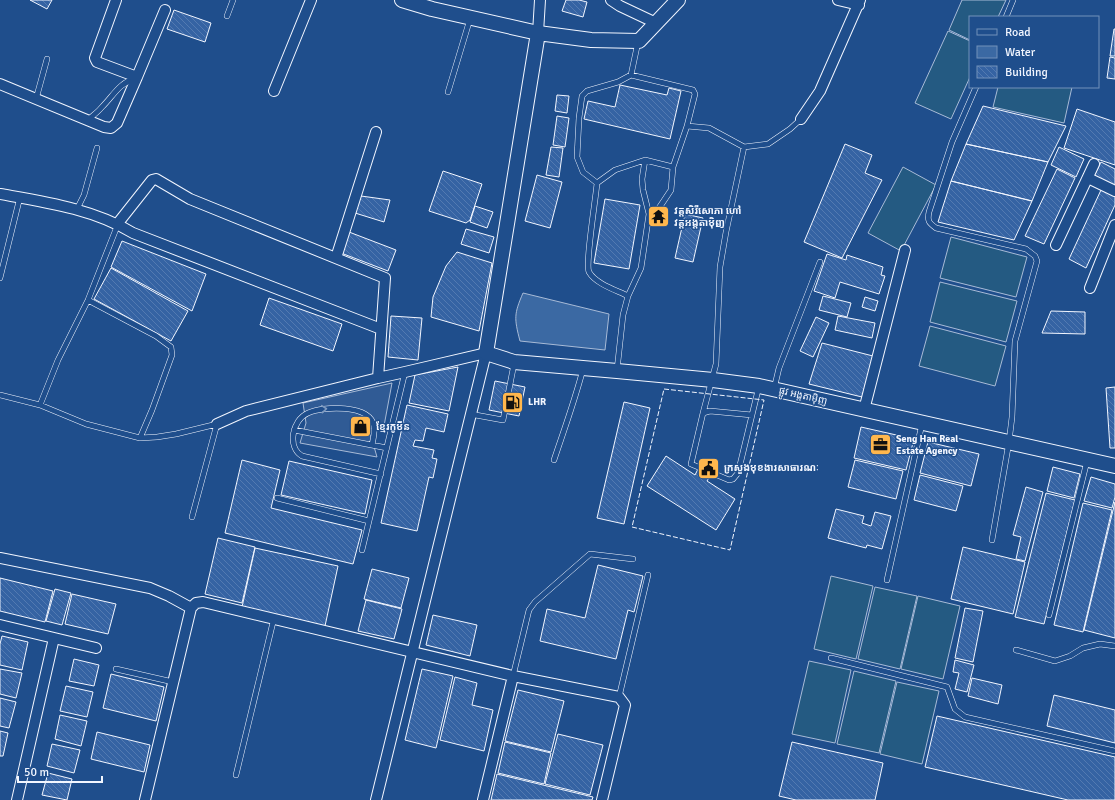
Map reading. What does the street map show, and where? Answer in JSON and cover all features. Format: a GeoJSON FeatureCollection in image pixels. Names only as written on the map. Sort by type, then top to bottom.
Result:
{"type":"FeatureCollection","features":[{"type":"Feature","properties":{"kind":"street"},"geometry":{"type":"LineString","coordinates":[[116,0],[95,58],[97,62],[138,77]]}},
{"type":"Feature","properties":{"kind":"street"},"geometry":{"type":"LineString","coordinates":[[274,91],[311,0]]}},
{"type":"Feature","properties":{"kind":"street"},"geometry":{"type":"LineString","coordinates":[[402,0],[432,9],[538,33],[591,40],[639,41],[678,0]]}},
{"type":"Feature","properties":{"kind":"street"},"geometry":{"type":"LineString","coordinates":[[376,800],[486,353],[538,33],[540,0]]}},
{"type":"Feature","properties":{"kind":"street"},"geometry":{"type":"LineString","coordinates":[[611,0],[620,6],[656,23]]}},
{"type":"Feature","properties":{"kind":"street"},"geometry":{"type":"LineString","coordinates":[[801,119],[820,91],[860,2],[838,0]]}},
{"type":"Feature","properties":{"kind":"street"},"geometry":{"type":"LineString","coordinates":[[0,84],[104,127],[111,128],[117,123],[138,77],[165,10]]}},
{"type":"Feature","properties":{"kind":"street"},"geometry":{"type":"LineString","coordinates":[[336,258],[376,132]]}},
{"type":"Feature","properties":{"kind":"street"},"geometry":{"type":"LineString","coordinates":[[1056,245],[1094,164]]}},
{"type":"Feature","properties":{"kind":"street"},"geometry":{"type":"LineString","coordinates":[[1088,178],[1115,191]]}},
{"type":"Feature","properties":{"kind":"street"},"geometry":{"type":"LineString","coordinates":[[118,224],[152,180],[156,179],[190,199],[385,278],[378,378]]}},
{"type":"Feature","properties":{"kind":"street"},"geometry":{"type":"LineString","coordinates":[[0,194],[77,209],[118,224],[133,233],[381,329]]}},
{"type":"Feature","properties":{"kind":"street"},"geometry":{"type":"LineString","coordinates":[[1090,288],[1115,225]]}},
{"type":"Feature","properties":{"kind":"street"},"geometry":{"type":"LineString","coordinates":[[864,410],[905,250]]}},
{"type":"Feature","properties":{"kind":"street"},"geometry":{"type":"LineString","coordinates":[[217,424],[246,411],[486,353]]}},
{"type":"Feature","properties":{"kind":"street","name":"ផ្លូវ អង្តតាម៉ិញ"},"geometry":{"type":"LineString","coordinates":[[486,353],[514,362],[713,380],[759,386],[1115,466]]}},
{"type":"Feature","properties":{"kind":"street"},"geometry":{"type":"LineString","coordinates":[[0,558],[150,588],[191,608]]}},
{"type":"Feature","properties":{"kind":"street"},"geometry":{"type":"LineString","coordinates":[[145,800],[191,608],[196,603],[203,602],[513,676],[619,697],[625,705],[602,800]]}},
{"type":"Feature","properties":{"kind":"street"},"geometry":{"type":"LineString","coordinates":[[0,625],[96,648]]}},
{"type":"Feature","properties":{"kind":"street"},"geometry":{"type":"LineString","coordinates":[[17,800],[54,638]]}},
{"type":"Feature","properties":{"kind":"street"},"geometry":{"type":"LineString","coordinates":[[483,800],[513,676]]}},
{"type":"Feature","properties":{"kind":"lane"},"geometry":{"type":"LineString","coordinates":[[227,16],[233,0]]}},
{"type":"Feature","properties":{"kind":"lane"},"geometry":{"type":"LineString","coordinates":[[1006,16],[1013,0]]}},
{"type":"Feature","properties":{"kind":"lane"},"geometry":{"type":"LineString","coordinates":[[448,92],[470,18]]}},
{"type":"Feature","properties":{"kind":"lane"},"geometry":{"type":"LineString","coordinates":[[631,75],[639,41]]}},
{"type":"Feature","properties":{"kind":"lane"},"geometry":{"type":"LineString","coordinates":[[36,99],[47,58]]}},
{"type":"Feature","properties":{"kind":"lane"},"geometry":{"type":"LineString","coordinates":[[597,183],[583,172],[577,157],[578,118],[582,96],[587,91],[618,82],[631,75],[693,90],[695,94],[687,126],[673,167],[671,190],[659,208],[649,214]]}},
{"type":"Feature","properties":{"kind":"lane"},"geometry":{"type":"LineString","coordinates":[[88,120],[127,80],[138,77]]}},
{"type":"Feature","properties":{"kind":"lane"},"geometry":{"type":"LineString","coordinates":[[976,88],[952,142],[928,218],[929,222],[936,228],[1026,250],[1032,253],[1038,261],[1015,341],[1012,417],[992,540]]}},
{"type":"Feature","properties":{"kind":"lane"},"geometry":{"type":"LineString","coordinates":[[687,126],[709,128],[744,147],[768,144],[790,129],[801,119]]}},
{"type":"Feature","properties":{"kind":"lane"},"geometry":{"type":"LineString","coordinates":[[744,147],[720,267],[716,364],[691,464],[729,480],[734,479],[738,473],[759,386]]}},
{"type":"Feature","properties":{"kind":"lane"},"geometry":{"type":"LineString","coordinates":[[77,209],[84,195],[97,148]]}},
{"type":"Feature","properties":{"kind":"lane"},"geometry":{"type":"LineString","coordinates":[[628,296],[595,280],[588,271],[588,257],[597,183],[616,170],[645,160],[673,167]]}},
{"type":"Feature","properties":{"kind":"lane"},"geometry":{"type":"LineString","coordinates":[[617,371],[624,315],[628,296],[641,268],[649,214],[642,184],[645,160]]}},
{"type":"Feature","properties":{"kind":"lane"},"geometry":{"type":"LineString","coordinates":[[0,278],[20,198]]}},
{"type":"Feature","properties":{"kind":"lane"},"geometry":{"type":"LineString","coordinates":[[40,405],[58,360],[88,300],[118,224]]}},
{"type":"Feature","properties":{"kind":"lane"},"geometry":{"type":"LineString","coordinates":[[774,390],[779,368],[820,262]]}},
{"type":"Feature","properties":{"kind":"lane"},"geometry":{"type":"LineString","coordinates":[[88,300],[156,336],[171,347],[172,355],[140,438]]}},
{"type":"Feature","properties":{"kind":"lane"},"geometry":{"type":"LineString","coordinates":[[470,414],[503,420],[514,362]]}},
{"type":"Feature","properties":{"kind":"lane"},"geometry":{"type":"LineString","coordinates":[[554,460],[578,388],[583,368]]}},
{"type":"Feature","properties":{"kind":"lane"},"geometry":{"type":"LineString","coordinates":[[362,550],[405,372]]}},
{"type":"Feature","properties":{"kind":"lane"},"geometry":{"type":"LineString","coordinates":[[0,395],[40,405],[86,424],[140,438],[170,435],[217,424],[192,517]]}},
{"type":"Feature","properties":{"kind":"lane"},"geometry":{"type":"LineString","coordinates":[[372,445],[374,426],[371,420],[360,412],[344,408],[316,410],[307,413],[300,419],[294,430],[293,441],[296,452],[302,456],[381,474]]}},
{"type":"Feature","properties":{"kind":"lane"},"geometry":{"type":"LineString","coordinates":[[703,413],[710,411],[752,415]]}},
{"type":"Feature","properties":{"kind":"lane"},"geometry":{"type":"LineString","coordinates":[[887,580],[922,423]]}},
{"type":"Feature","properties":{"kind":"lane"},"geometry":{"type":"LineString","coordinates":[[294,430],[387,448]]}},
{"type":"Feature","properties":{"kind":"lane"},"geometry":{"type":"LineString","coordinates":[[1049,615],[1087,460]]}},
{"type":"Feature","properties":{"kind":"lane"},"geometry":{"type":"LineString","coordinates":[[277,498],[369,521]]}},
{"type":"Feature","properties":{"kind":"lane"},"geometry":{"type":"LineString","coordinates":[[513,676],[529,610],[534,602],[590,554],[633,559]]}},
{"type":"Feature","properties":{"kind":"lane"},"geometry":{"type":"LineString","coordinates":[[619,697],[648,575]]}},
{"type":"Feature","properties":{"kind":"lane"},"geometry":{"type":"LineString","coordinates":[[236,775],[274,618]]}},
{"type":"Feature","properties":{"kind":"lane"},"geometry":{"type":"LineString","coordinates":[[1016,650],[1055,660],[1070,656],[1083,648],[1100,644],[1115,646]]}},
{"type":"Feature","properties":{"kind":"lane"},"geometry":{"type":"LineString","coordinates":[[831,658],[947,687],[955,709],[965,717],[1115,751]]}},
{"type":"Feature","properties":{"kind":"lane"},"geometry":{"type":"LineString","coordinates":[[116,669],[173,682]]}},
{"type":"Feature","properties":{"kind":"shaded area"},"geometry":{"type":"Polygon","coordinates":[[[962,0],[1006,0],[998,16],[969,16],[969,40],[949,30],[962,0]]]}},
{"type":"Feature","properties":{"kind":"shaded area"},"geometry":{"type":"Polygon","coordinates":[[[948,31],[969,41],[969,79],[951,119],[915,103],[948,31]]]}},
{"type":"Feature","properties":{"kind":"shaded area"},"geometry":{"type":"Polygon","coordinates":[[[998,88],[1072,88],[1064,123],[993,107],[998,88]]]}},
{"type":"Feature","properties":{"kind":"shaded area"},"geometry":{"type":"Polygon","coordinates":[[[903,167],[936,185],[901,251],[868,233],[903,167]]]}},
{"type":"Feature","properties":{"kind":"shaded area"},"geometry":{"type":"Polygon","coordinates":[[[951,237],[1027,257],[1016,297],[940,278],[951,237]]]}},
{"type":"Feature","properties":{"kind":"shaded area"},"geometry":{"type":"Polygon","coordinates":[[[940,282],[1017,301],[1006,342],[930,322],[940,282]]]}},
{"type":"Feature","properties":{"kind":"shaded area"},"geometry":{"type":"Polygon","coordinates":[[[930,326],[1006,346],[995,386],[919,366],[930,326]]]}},
{"type":"Feature","properties":{"kind":"shaded area"},"geometry":{"type":"Polygon","coordinates":[[[392,383],[384,426],[369,429],[377,457],[300,443],[306,423],[303,403],[392,383]]]}},
{"type":"Feature","properties":{"kind":"shaded area"},"geometry":{"type":"Polygon","coordinates":[[[831,576],[873,586],[856,659],[814,649],[831,576]]]}},
{"type":"Feature","properties":{"kind":"shaded area"},"geometry":{"type":"Polygon","coordinates":[[[875,587],[917,596],[900,669],[858,659],[875,587]]]}},
{"type":"Feature","properties":{"kind":"shaded area"},"geometry":{"type":"Polygon","coordinates":[[[918,596],[960,606],[943,679],[901,669],[918,596]]]}},
{"type":"Feature","properties":{"kind":"shaded area"},"geometry":{"type":"Polygon","coordinates":[[[809,661],[851,670],[835,743],[792,734],[809,661]]]}},
{"type":"Feature","properties":{"kind":"shaded area"},"geometry":{"type":"Polygon","coordinates":[[[854,671],[896,681],[879,753],[837,744],[854,671]]]}},
{"type":"Feature","properties":{"kind":"shaded area"},"geometry":{"type":"Polygon","coordinates":[[[897,682],[939,691],[922,764],[880,754],[897,682]]]}},
{"type":"Feature","properties":{"kind":"water"},"geometry":{"type":"Polygon","coordinates":[[[523,293],[609,314],[605,350],[520,341],[516,316],[523,293]]]}},
{"type":"Feature","properties":{"kind":"building"},"geometry":{"type":"Polygon","coordinates":[[[30,0],[52,0],[47,9],[30,0]]]}},
{"type":"Feature","properties":{"kind":"building"},"geometry":{"type":"Polygon","coordinates":[[[566,0],[579,0],[587,2],[583,17],[562,11],[566,0]]]}},
{"type":"Feature","properties":{"kind":"building"},"geometry":{"type":"Polygon","coordinates":[[[174,10],[211,23],[205,42],[167,29],[174,10]]]}},
{"type":"Feature","properties":{"kind":"building"},"geometry":{"type":"Polygon","coordinates":[[[1114,29],[1115,56],[1110,56],[1114,29]]]}},
{"type":"Feature","properties":{"kind":"building"},"geometry":{"type":"Polygon","coordinates":[[[1110,57],[1115,58],[1115,79],[1107,78],[1110,57]]]}},
{"type":"Feature","properties":{"kind":"building"},"geometry":{"type":"Polygon","coordinates":[[[620,85],[667,95],[669,88],[681,91],[670,139],[584,119],[588,101],[615,107],[620,85]]]}},
{"type":"Feature","properties":{"kind":"building"},"geometry":{"type":"Polygon","coordinates":[[[557,95],[569,96],[567,113],[555,111],[557,95]]]}},
{"type":"Feature","properties":{"kind":"building"},"geometry":{"type":"Polygon","coordinates":[[[983,106],[1066,126],[1048,162],[966,144],[983,106]]]}},
{"type":"Feature","properties":{"kind":"building"},"geometry":{"type":"Polygon","coordinates":[[[1077,109],[1115,122],[1115,165],[1064,148],[1077,109]]]}},
{"type":"Feature","properties":{"kind":"building"},"geometry":{"type":"Polygon","coordinates":[[[557,116],[569,118],[565,147],[553,145],[557,116]]]}},
{"type":"Feature","properties":{"kind":"building"},"geometry":{"type":"Polygon","coordinates":[[[845,144],[872,155],[865,173],[882,180],[842,258],[804,242],[845,144]]]}},
{"type":"Feature","properties":{"kind":"building"},"geometry":{"type":"Polygon","coordinates":[[[966,144],[1048,162],[1032,201],[951,181],[966,144]]]}},
{"type":"Feature","properties":{"kind":"building"},"geometry":{"type":"Polygon","coordinates":[[[551,147],[563,148],[559,177],[546,175],[551,147]]]}},
{"type":"Feature","properties":{"kind":"building"},"geometry":{"type":"Polygon","coordinates":[[[1059,147],[1084,159],[1076,177],[1051,165],[1059,147]]]}},
{"type":"Feature","properties":{"kind":"building"},"geometry":{"type":"Polygon","coordinates":[[[1101,162],[1115,169],[1115,186],[1094,176],[1101,162]]]}},
{"type":"Feature","properties":{"kind":"building"},"geometry":{"type":"Polygon","coordinates":[[[1057,169],[1075,178],[1044,244],[1025,236],[1057,169]]]}},
{"type":"Feature","properties":{"kind":"building"},"geometry":{"type":"Polygon","coordinates":[[[443,171],[482,184],[470,220],[466,223],[429,211],[443,171]]]}},
{"type":"Feature","properties":{"kind":"building"},"geometry":{"type":"Polygon","coordinates":[[[537,175],[562,182],[550,228],[525,221],[537,175]]]}},
{"type":"Feature","properties":{"kind":"building"},"geometry":{"type":"Polygon","coordinates":[[[951,181],[1032,201],[1014,240],[938,222],[951,181]]]}},
{"type":"Feature","properties":{"kind":"building"},"geometry":{"type":"Polygon","coordinates":[[[1101,190],[1115,196],[1115,205],[1086,268],[1069,259],[1101,190]]]}},
{"type":"Feature","properties":{"kind":"building"},"geometry":{"type":"Polygon","coordinates":[[[361,196],[390,200],[384,222],[355,213],[361,196]]]}},
{"type":"Feature","properties":{"kind":"building"},"geometry":{"type":"Polygon","coordinates":[[[605,199],[640,205],[629,269],[594,263],[605,199]]]}},
{"type":"Feature","properties":{"kind":"building"},"geometry":{"type":"Polygon","coordinates":[[[475,206],[493,212],[487,228],[470,222],[475,206]]]}},
{"type":"Feature","properties":{"kind":"building"},"geometry":{"type":"Polygon","coordinates":[[[685,214],[703,218],[693,262],[675,258],[685,214]]]}},
{"type":"Feature","properties":{"kind":"building"},"geometry":{"type":"Polygon","coordinates":[[[466,229],[494,237],[489,253],[461,244],[466,229]]]}},
{"type":"Feature","properties":{"kind":"building"},"geometry":{"type":"Polygon","coordinates":[[[349,232],[396,250],[388,271],[341,253],[349,232]]]}},
{"type":"Feature","properties":{"kind":"building"},"geometry":{"type":"Polygon","coordinates":[[[122,241],[206,274],[192,311],[111,267],[122,241]]]}},
{"type":"Feature","properties":{"kind":"building"},"geometry":{"type":"Polygon","coordinates":[[[457,252],[492,263],[479,331],[431,317],[433,297],[446,266],[457,252]]]}},
{"type":"Feature","properties":{"kind":"building"},"geometry":{"type":"Polygon","coordinates":[[[827,254],[846,260],[847,255],[883,267],[881,275],[885,276],[879,294],[840,282],[835,298],[814,291],[827,254]]]}},
{"type":"Feature","properties":{"kind":"building"},"geometry":{"type":"Polygon","coordinates":[[[111,268],[188,311],[171,341],[94,299],[111,268]]]}},
{"type":"Feature","properties":{"kind":"building"},"geometry":{"type":"Polygon","coordinates":[[[823,296],[851,303],[847,317],[819,310],[823,296]]]}},
{"type":"Feature","properties":{"kind":"building"},"geometry":{"type":"Polygon","coordinates":[[[865,297],[878,301],[875,311],[862,307],[865,297]]]}},
{"type":"Feature","properties":{"kind":"building"},"geometry":{"type":"Polygon","coordinates":[[[269,298],[342,324],[333,351],[260,325],[269,298]]]}},
{"type":"Feature","properties":{"kind":"building"},"geometry":{"type":"Polygon","coordinates":[[[1051,311],[1085,312],[1085,334],[1042,333],[1051,311]]]}},
{"type":"Feature","properties":{"kind":"building"},"geometry":{"type":"Polygon","coordinates":[[[391,316],[422,318],[418,360],[388,357],[391,316]]]}},
{"type":"Feature","properties":{"kind":"building"},"geometry":{"type":"Polygon","coordinates":[[[838,316],[875,323],[872,338],[835,330],[838,316]]]}},
{"type":"Feature","properties":{"kind":"building"},"geometry":{"type":"Polygon","coordinates":[[[816,317],[829,323],[813,357],[800,351],[816,317]]]}},
{"type":"Feature","properties":{"kind":"building"},"geometry":{"type":"Polygon","coordinates":[[[822,343],[873,356],[862,397],[809,384],[822,343]]]}},
{"type":"Feature","properties":{"kind":"building"},"geometry":{"type":"Polygon","coordinates":[[[458,367],[449,411],[409,403],[415,375],[458,367]]]}},
{"type":"Feature","properties":{"kind":"building"},"geometry":{"type":"Polygon","coordinates":[[[495,381],[525,387],[519,416],[489,410],[495,381]]]}},
{"type":"Feature","properties":{"kind":"building"},"geometry":{"type":"Polygon","coordinates":[[[1115,387],[1115,448],[1110,448],[1106,388],[1115,387]]]}},
{"type":"Feature","properties":{"kind":"building"},"geometry":{"type":"Polygon","coordinates":[[[624,402],[650,408],[624,524],[597,518],[624,402]]]}},
{"type":"Feature","properties":{"kind":"building"},"geometry":{"type":"Polygon","coordinates":[[[407,405],[448,414],[444,432],[426,428],[423,441],[415,440],[413,446],[434,450],[432,458],[437,459],[433,478],[429,477],[417,531],[381,523],[407,405]]]}},
{"type":"Feature","properties":{"kind":"building"},"geometry":{"type":"Polygon","coordinates":[[[861,427],[914,439],[906,470],[854,458],[861,427]]]}},
{"type":"Feature","properties":{"kind":"building"},"geometry":{"type":"Polygon","coordinates":[[[928,442],[979,454],[971,486],[920,473],[928,442]]]}},
{"type":"Feature","properties":{"kind":"building","name":"ក្រសួងមុខងារសាធារណៈ"},"geometry":{"type":"Polygon","coordinates":[[[666,456],[695,475],[698,469],[710,476],[707,481],[735,499],[716,530],[647,486],[666,456]]]}},
{"type":"Feature","properties":{"kind":"building"},"geometry":{"type":"Polygon","coordinates":[[[242,460],[280,470],[271,508],[362,530],[353,564],[225,533],[242,460]]]}},
{"type":"Feature","properties":{"kind":"building"},"geometry":{"type":"Polygon","coordinates":[[[855,460],[903,471],[896,499],[848,487],[855,460]]]}},
{"type":"Feature","properties":{"kind":"building"},"geometry":{"type":"Polygon","coordinates":[[[289,461],[372,480],[365,514],[281,495],[289,461]]]}},
{"type":"Feature","properties":{"kind":"building"},"geometry":{"type":"Polygon","coordinates":[[[1053,467],[1080,474],[1074,498],[1047,491],[1053,467]]]}},
{"type":"Feature","properties":{"kind":"building"},"geometry":{"type":"Polygon","coordinates":[[[920,475],[963,486],[956,511],[914,500],[920,475]]]}},
{"type":"Feature","properties":{"kind":"building"},"geometry":{"type":"Polygon","coordinates":[[[1091,477],[1115,484],[1115,497],[1112,508],[1084,501],[1091,477]]]}},
{"type":"Feature","properties":{"kind":"building"},"geometry":{"type":"Polygon","coordinates":[[[1026,487],[1043,492],[1025,561],[1016,559],[1021,537],[1013,535],[1026,487]]]}},
{"type":"Feature","properties":{"kind":"building"},"geometry":{"type":"Polygon","coordinates":[[[1046,493],[1075,500],[1044,624],[1015,617],[1046,493]]]}},
{"type":"Feature","properties":{"kind":"building"},"geometry":{"type":"Polygon","coordinates":[[[1115,502],[1115,638],[1084,630],[1115,502]]]}},
{"type":"Feature","properties":{"kind":"building"},"geometry":{"type":"Polygon","coordinates":[[[1083,503],[1112,510],[1083,632],[1054,625],[1083,503]]]}},
{"type":"Feature","properties":{"kind":"building"},"geometry":{"type":"Polygon","coordinates":[[[836,509],[864,516],[862,523],[871,526],[875,512],[891,516],[882,549],[867,545],[866,548],[828,538],[836,509]]]}},
{"type":"Feature","properties":{"kind":"building"},"geometry":{"type":"Polygon","coordinates":[[[218,538],[255,547],[242,603],[205,594],[218,538]]]}},
{"type":"Feature","properties":{"kind":"building"},"geometry":{"type":"Polygon","coordinates":[[[963,547],[1025,562],[1013,614],[951,599],[963,547]]]}},
{"type":"Feature","properties":{"kind":"building"},"geometry":{"type":"Polygon","coordinates":[[[255,548],[338,566],[325,626],[242,607],[255,548]]]}},
{"type":"Feature","properties":{"kind":"building"},"geometry":{"type":"Polygon","coordinates":[[[598,565],[643,576],[634,612],[628,610],[616,659],[540,641],[547,609],[585,618],[598,565]]]}},
{"type":"Feature","properties":{"kind":"building"},"geometry":{"type":"Polygon","coordinates":[[[372,569],[409,578],[401,608],[364,599],[372,569]]]}},
{"type":"Feature","properties":{"kind":"building"},"geometry":{"type":"Polygon","coordinates":[[[0,578],[53,591],[45,622],[0,611],[0,578]]]}},
{"type":"Feature","properties":{"kind":"building"},"geometry":{"type":"Polygon","coordinates":[[[55,589],[71,593],[62,625],[46,621],[55,589]]]}},
{"type":"Feature","properties":{"kind":"building"},"geometry":{"type":"Polygon","coordinates":[[[72,594],[116,604],[108,634],[65,624],[72,594]]]}},
{"type":"Feature","properties":{"kind":"building"},"geometry":{"type":"Polygon","coordinates":[[[366,600],[402,609],[394,639],[358,631],[366,600]]]}},
{"type":"Feature","properties":{"kind":"building"},"geometry":{"type":"Polygon","coordinates":[[[965,608],[983,611],[973,662],[955,658],[965,608]]]}},
{"type":"Feature","properties":{"kind":"building"},"geometry":{"type":"Polygon","coordinates":[[[433,615],[477,625],[470,656],[426,645],[433,615]]]}},
{"type":"Feature","properties":{"kind":"building"},"geometry":{"type":"Polygon","coordinates":[[[2,636],[28,642],[22,670],[0,665],[0,644],[2,636]]]}},
{"type":"Feature","properties":{"kind":"building"},"geometry":{"type":"Polygon","coordinates":[[[74,659],[99,665],[94,686],[69,681],[74,659]]]}},
{"type":"Feature","properties":{"kind":"building"},"geometry":{"type":"Polygon","coordinates":[[[955,660],[974,665],[967,692],[955,689],[959,673],[953,672],[955,660]]]}},
{"type":"Feature","properties":{"kind":"building"},"geometry":{"type":"Polygon","coordinates":[[[0,669],[22,673],[16,698],[0,694],[0,669]]]}},
{"type":"Feature","properties":{"kind":"building"},"geometry":{"type":"Polygon","coordinates":[[[422,669],[453,676],[436,748],[405,740],[422,669]]]}},
{"type":"Feature","properties":{"kind":"building"},"geometry":{"type":"Polygon","coordinates":[[[111,674],[164,687],[156,721],[103,708],[111,674]]]}},
{"type":"Feature","properties":{"kind":"building"},"geometry":{"type":"Polygon","coordinates":[[[455,677],[477,683],[472,705],[493,710],[484,751],[440,740],[455,677]]]}},
{"type":"Feature","properties":{"kind":"building"},"geometry":{"type":"Polygon","coordinates":[[[972,678],[1002,685],[998,704],[968,696],[972,678]]]}},
{"type":"Feature","properties":{"kind":"building"},"geometry":{"type":"Polygon","coordinates":[[[66,686],[93,692],[87,717],[60,711],[66,686]]]}},
{"type":"Feature","properties":{"kind":"building"},"geometry":{"type":"Polygon","coordinates":[[[518,690],[564,701],[551,752],[505,741],[518,690]]]}},
{"type":"Feature","properties":{"kind":"building"},"geometry":{"type":"Polygon","coordinates":[[[1054,695],[1115,710],[1115,743],[1047,726],[1054,695]]]}},
{"type":"Feature","properties":{"kind":"building"},"geometry":{"type":"Polygon","coordinates":[[[0,698],[16,702],[9,728],[0,726],[0,698]]]}},
{"type":"Feature","properties":{"kind":"building"},"geometry":{"type":"Polygon","coordinates":[[[60,715],[87,721],[81,746],[55,739],[60,715]]]}},
{"type":"Feature","properties":{"kind":"building"},"geometry":{"type":"Polygon","coordinates":[[[937,716],[1115,757],[1115,800],[1068,800],[925,767],[937,716]]]}},
{"type":"Feature","properties":{"kind":"building"},"geometry":{"type":"Polygon","coordinates":[[[0,731],[8,733],[3,756],[0,756],[0,731]]]}},
{"type":"Feature","properties":{"kind":"building"},"geometry":{"type":"Polygon","coordinates":[[[97,732],[150,745],[144,772],[91,759],[97,732]]]}},
{"type":"Feature","properties":{"kind":"building"},"geometry":{"type":"Polygon","coordinates":[[[558,734],[603,745],[590,795],[545,784],[558,734]]]}},
{"type":"Feature","properties":{"kind":"building"},"geometry":{"type":"Polygon","coordinates":[[[505,742],[551,753],[544,784],[498,773],[505,742]]]}},
{"type":"Feature","properties":{"kind":"building"},"geometry":{"type":"Polygon","coordinates":[[[792,742],[883,763],[875,800],[796,800],[779,796],[792,742]]]}},
{"type":"Feature","properties":{"kind":"building"},"geometry":{"type":"Polygon","coordinates":[[[52,744],[80,750],[74,773],[47,766],[52,744]]]}},
{"type":"Feature","properties":{"kind":"building"},"geometry":{"type":"Polygon","coordinates":[[[48,773],[72,779],[67,800],[42,795],[48,773]]]}},
{"type":"Feature","properties":{"kind":"building"},"geometry":{"type":"Polygon","coordinates":[[[497,774],[593,797],[592,800],[491,800],[497,774]]]}},
{"type":"Feature","properties":{"kind":"fence"},"geometry":{"type":"LineString","coordinates":[[664,389],[764,400],[730,550],[632,527],[664,389]]}},
{"type":"Feature","properties":{"kind":"place","name":"វត្តសិរីសោភា ហៅ វត្តអង្តតាម៉ិញ"},"geometry":{"type":"Point","coordinates":[659,217]}},
{"type":"Feature","properties":{"kind":"place","name":"LHR"},"geometry":{"type":"Point","coordinates":[513,402]}},
{"type":"Feature","properties":{"kind":"place","name":"ខ្មែរកូមីន"},"geometry":{"type":"Point","coordinates":[361,427]}},
{"type":"Feature","properties":{"kind":"place","name":"Seng Han Real Estate Agency"},"geometry":{"type":"Point","coordinates":[881,445]}},
{"type":"Feature","properties":{"kind":"place","name":"ក្រសួងមុខងារសាធារណៈ"},"geometry":{"type":"Point","coordinates":[708,468]}}]}
